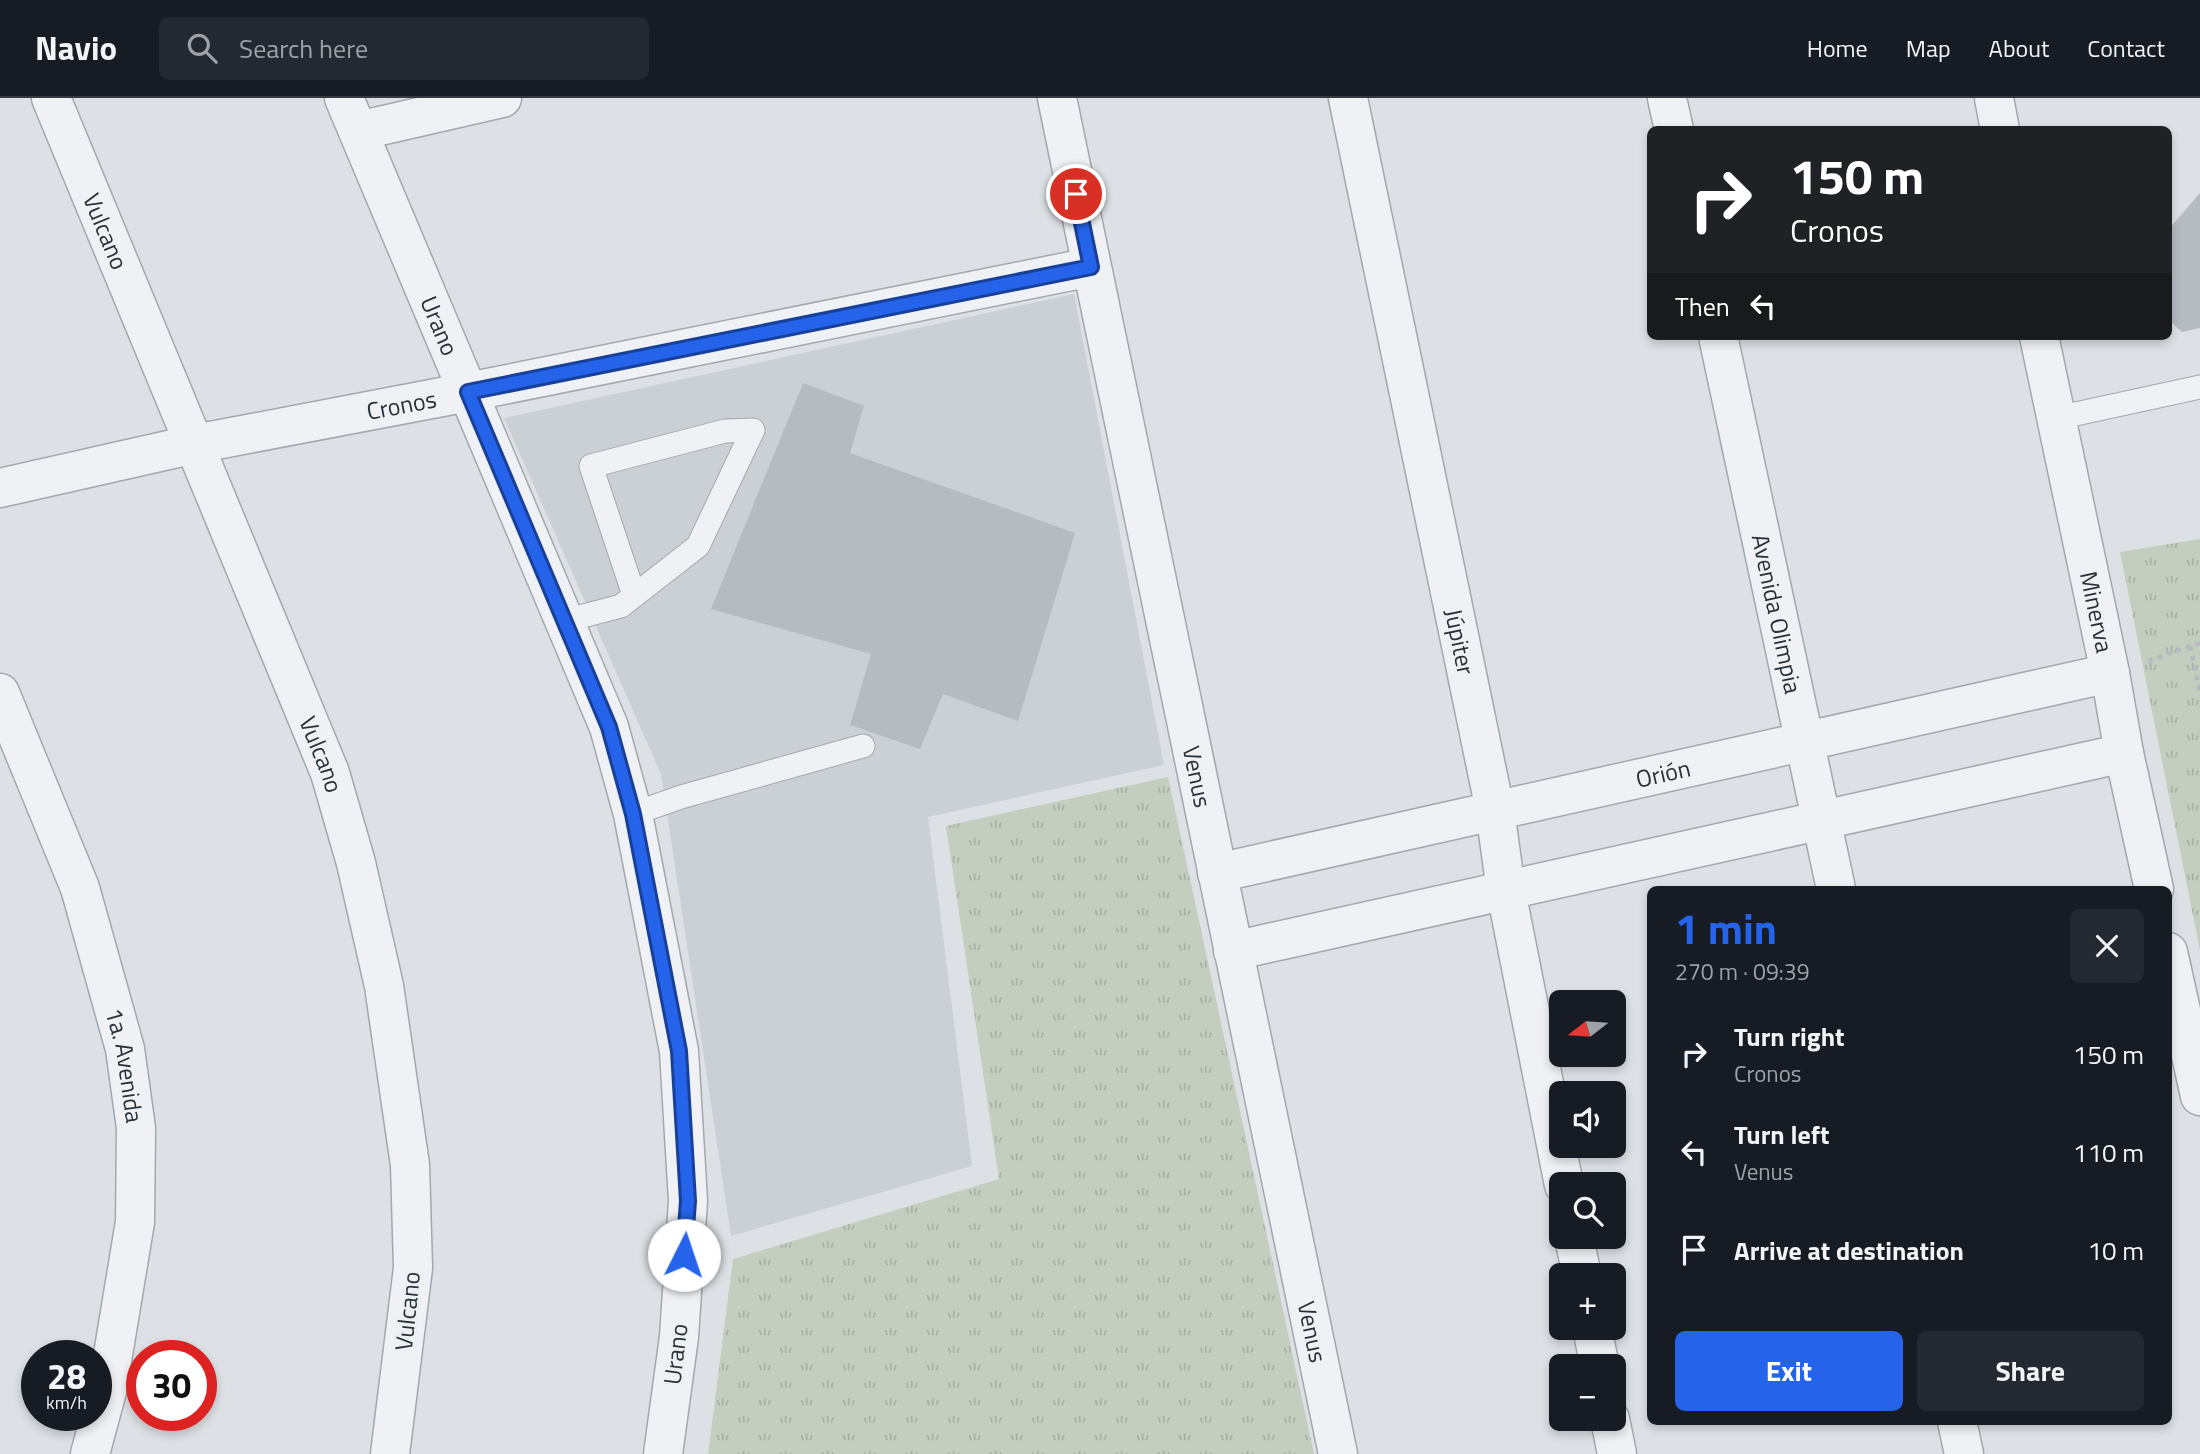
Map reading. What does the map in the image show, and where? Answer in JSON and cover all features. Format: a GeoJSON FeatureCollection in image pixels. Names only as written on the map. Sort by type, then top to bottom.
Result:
{"type":"FeatureCollection","features":[{"type":"Feature","properties":{"kind":"street","name":"Vulcano"},"geometry":{"type":"LineString","coordinates":[[51,98],[330,773],[356,863],[384,986],[410,1165],[413,1217],[413,1268],[390,1454]]}},
{"type":"Feature","properties":{"kind":"street"},"geometry":{"type":"LineString","coordinates":[[351,114],[502,98]]}},
{"type":"Feature","properties":{"kind":"street","name":"Venus"},"geometry":{"type":"LineString","coordinates":[[1056,98],[1338,1454]]}},
{"type":"Feature","properties":{"kind":"street","name":"Júpiter"},"geometry":{"type":"LineString","coordinates":[[1348,98],[1495,810],[1506,891],[1561,1172]]}},
{"type":"Feature","properties":{"kind":"street"},"geometry":{"type":"LineString","coordinates":[[1667,98],[1673,126]]}},
{"type":"Feature","properties":{"kind":"street"},"geometry":{"type":"LineString","coordinates":[[1994,98],[1999,126]]}},
{"type":"Feature","properties":{"kind":"street","name":"Urano"},"geometry":{"type":"LineString","coordinates":[[351,114],[609,727],[633,814],[679,1051],[688,1201],[679,1337],[663,1454]]}},
{"type":"Feature","properties":{"kind":"street","name":"Cronos"},"geometry":{"type":"LineString","coordinates":[[0,488],[195,444],[1091,267]]}},
{"type":"Feature","properties":{"kind":"street","name":"Avenida Olimpia"},"geometry":{"type":"LineString","coordinates":[[1719,340],[1835,886]]}},
{"type":"Feature","properties":{"kind":"street","name":"Minerva"},"geometry":{"type":"LineString","coordinates":[[2040,340],[2153,886]]}},
{"type":"Feature","properties":{"kind":"street","name":"Orión"},"geometry":{"type":"LineString","coordinates":[[1217,873],[2110,673]]}},
{"type":"Feature","properties":{"kind":"street","name":"1a. Avenida"},"geometry":{"type":"LineString","coordinates":[[0,693],[80,888],[125,1049],[136,1128],[135,1222],[107,1391],[90,1454]]}},
{"type":"Feature","properties":{"kind":"street"},"geometry":{"type":"LineString","coordinates":[[1233,951],[2124,753]]}},
{"type":"Feature","properties":{"kind":"street"},"geometry":{"type":"LineString","coordinates":[[2172,970],[2200,1096]]}},
{"type":"Feature","properties":{"kind":"street"},"geometry":{"type":"LineString","coordinates":[[1958,1425],[1964,1454]]}},
{"type":"Feature","properties":{"kind":"lane"},"geometry":{"type":"LineString","coordinates":[[2057,418],[2200,387]]}},
{"type":"Feature","properties":{"kind":"lane"},"geometry":{"type":"LineString","coordinates":[[564,621],[621,606],[634,596],[698,546],[753,430],[725,430],[591,466],[634,596]]}},
{"type":"Feature","properties":{"kind":"lane"},"geometry":{"type":"LineString","coordinates":[[633,814],[681,797],[863,746]]}},
{"type":"Feature","properties":{"kind":"path"},"geometry":{"type":"LineString","coordinates":[[2110,673],[2200,643]]}},
{"type":"Feature","properties":{"kind":"path"},"geometry":{"type":"LineString","coordinates":[[2190,646],[2200,692]]}},
{"type":"Feature","properties":{"kind":"shaded area"},"geometry":{"type":"Polygon","coordinates":[[[1074,294],[1164,765],[928,817],[972,1166],[731,1236],[661,774],[504,418],[1074,294]]]}},
{"type":"Feature","properties":{"kind":"green space"},"geometry":{"type":"Polygon","coordinates":[[[2200,539],[2200,950],[2120,552],[2200,539]]]}},
{"type":"Feature","properties":{"kind":"green space"},"geometry":{"type":"Polygon","coordinates":[[[1168,777],[1314,1454],[708,1454],[733,1259],[999,1179],[946,826],[1168,777]]]}},
{"type":"Feature","properties":{"kind":"building"},"geometry":{"type":"Polygon","coordinates":[[[2200,193],[2200,328],[2182,332],[2172,323],[2172,225],[2200,193]]]}},
{"type":"Feature","properties":{"kind":"building"},"geometry":{"type":"Polygon","coordinates":[[[803,383],[864,406],[850,453],[1075,533],[1018,721],[943,694],[920,749],[850,725],[871,654],[711,609],[803,383]]]}},
{"type":"Feature","properties":{"kind":"route"},"geometry":{"type":"LineString","coordinates":[[684,1255],[688,1201],[679,1051],[633,814],[609,727],[468,392],[1091,267],[1076,194]]}}]}
